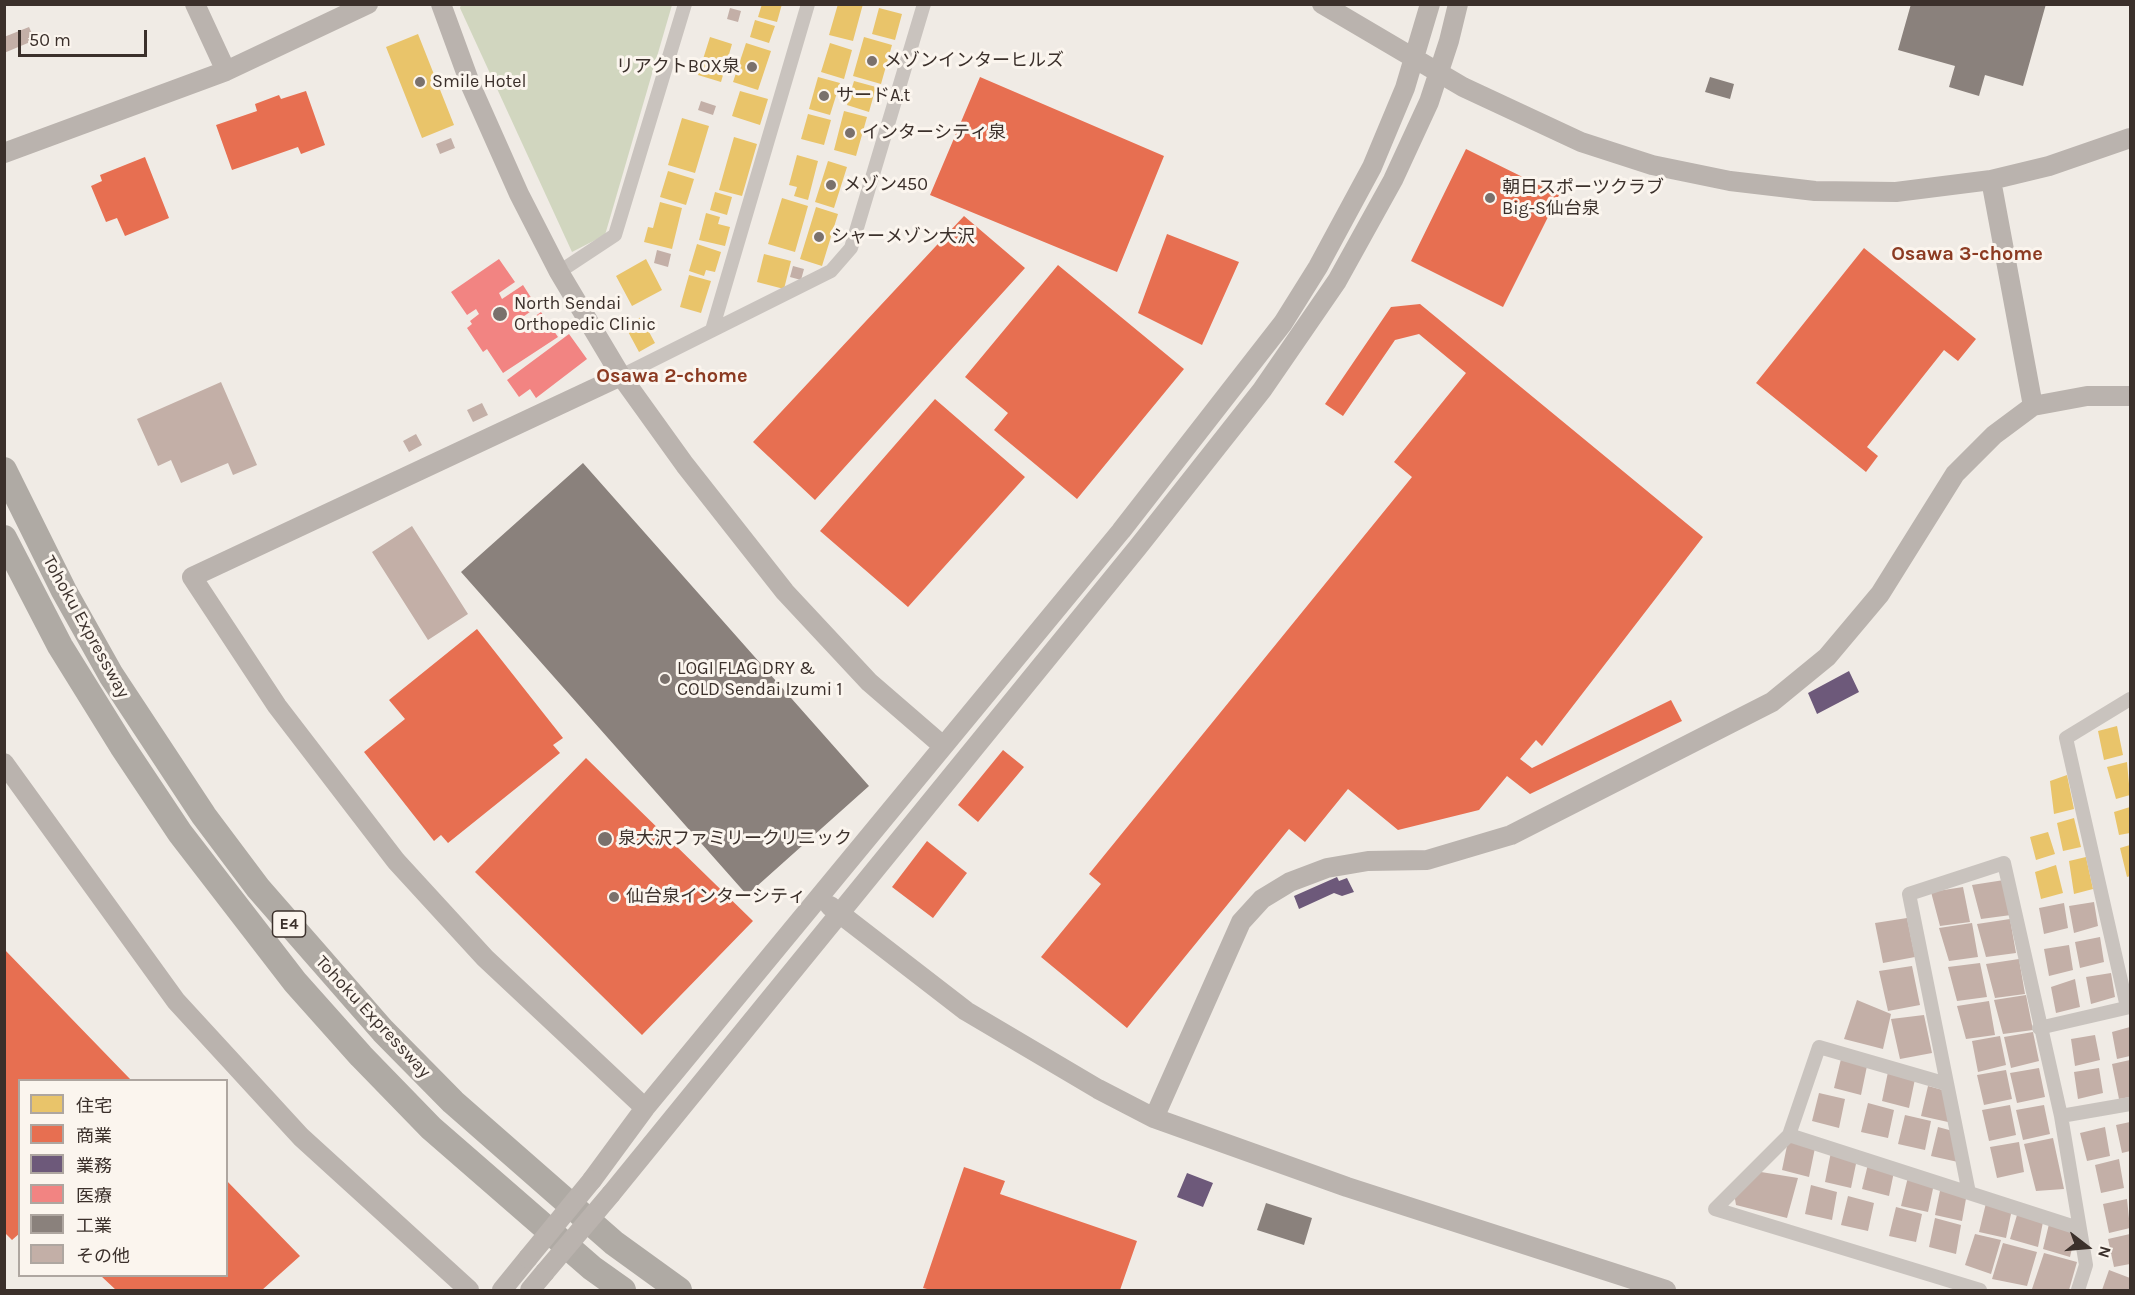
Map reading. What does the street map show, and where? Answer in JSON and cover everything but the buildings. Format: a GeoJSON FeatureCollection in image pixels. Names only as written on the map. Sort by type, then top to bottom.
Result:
{"type":"FeatureCollection","features":[{"type":"Feature","properties":{"kind":"highway","name":"Tohoku Expressway"},"geometry":{"type":"LineString","coordinates":[[4,470],[64,591],[111,675],[204,816],[258,888],[383,1031],[453,1102],[614,1243],[679,1290]]}},
{"type":"Feature","properties":{"kind":"highway","name":"Tohoku Expressway"},"geometry":{"type":"LineString","coordinates":[[4,538],[60,646],[122,746],[180,833],[295,982],[361,1056],[431,1128],[592,1268],[623,1290]]}},
{"type":"Feature","properties":{"kind":"street"},"geometry":{"type":"LineString","coordinates":[[195,4],[226,71]]}},
{"type":"Feature","properties":{"kind":"street"},"geometry":{"type":"LineString","coordinates":[[4,153],[226,71],[368,4]]}},
{"type":"Feature","properties":{"kind":"street"},"geometry":{"type":"LineString","coordinates":[[441,4],[471,86],[519,194],[559,272],[621,376],[685,465],[785,592],[869,682],[943,746]]}},
{"type":"Feature","properties":{"kind":"street"},"geometry":{"type":"LineString","coordinates":[[559,272],[615,235],[685,4]]}},
{"type":"Feature","properties":{"kind":"street"},"geometry":{"type":"LineString","coordinates":[[712,330],[808,4]]}},
{"type":"Feature","properties":{"kind":"street"},"geometry":{"type":"LineString","coordinates":[[645,1108],[484,958],[396,861],[277,706],[192,577],[621,376],[831,271],[851,248],[924,7],[909,4]]}},
{"type":"Feature","properties":{"kind":"street"},"geometry":{"type":"LineString","coordinates":[[1322,4],[1414,59],[1495,103],[1581,142],[1652,165],[1730,181],[1815,191],[1896,192],[1991,180],[2049,166],[2130,138]]}},
{"type":"Feature","properties":{"kind":"street"},"geometry":{"type":"LineString","coordinates":[[502,1290],[592,1180],[645,1108],[1121,531],[1283,323],[1372,167],[1414,59],[1430,4]]}},
{"type":"Feature","properties":{"kind":"street"},"geometry":{"type":"LineString","coordinates":[[539,1284],[960,763],[1138,547],[1268,381],[1337,281],[1393,180],[1439,73],[1458,4]]}},
{"type":"Feature","properties":{"kind":"street"},"geometry":{"type":"LineString","coordinates":[[1991,180],[2033,406]]}},
{"type":"Feature","properties":{"kind":"street"},"geometry":{"type":"LineString","coordinates":[[1154,1118],[1241,922],[1262,899],[1290,882],[1336,866],[1368,861],[1427,860],[1511,835],[1772,702],[1827,657],[1880,594],[1955,474],[1994,435],[2033,406],[2087,396],[2130,396]]}},
{"type":"Feature","properties":{"kind":"street"},"geometry":{"type":"LineString","coordinates":[[2039,1028],[2129,1007],[2066,738],[2130,699]]}},
{"type":"Feature","properties":{"kind":"street"},"geometry":{"type":"LineString","coordinates":[[4,763],[176,1001],[301,1137],[470,1290]]}},
{"type":"Feature","properties":{"kind":"street"},"geometry":{"type":"LineString","coordinates":[[1969,1193],[1909,894],[2004,863],[2039,1028],[2061,1116],[2086,1264],[2078,1290]]}},
{"type":"Feature","properties":{"kind":"street"},"geometry":{"type":"LineString","coordinates":[[819,896],[966,1011],[1098,1089],[1154,1118],[1347,1187],[1666,1290]]}},
{"type":"Feature","properties":{"kind":"street"},"geometry":{"type":"LineString","coordinates":[[1947,1084],[1819,1047],[1789,1135],[1714,1209],[1980,1290]]}},
{"type":"Feature","properties":{"kind":"street"},"geometry":{"type":"LineString","coordinates":[[2061,1116],[2130,1104]]}},
{"type":"Feature","properties":{"kind":"street"},"geometry":{"type":"LineString","coordinates":[[1789,1135],[2079,1228]]}},
{"type":"Feature","properties":{"kind":"green space"},"geometry":{"type":"Polygon","coordinates":[[[461,4],[672,5],[605,235],[572,252],[460,8],[461,4]]]}},
{"type":"Feature","properties":{"kind":"place","name":"メゾンインターヒルズ"},"geometry":{"type":"Point","coordinates":[872,61]}},
{"type":"Feature","properties":{"kind":"place","name":"リアクトBOX泉"},"geometry":{"type":"Point","coordinates":[752,67]}},
{"type":"Feature","properties":{"kind":"place","name":"Smile Hotel"},"geometry":{"type":"Point","coordinates":[420,82]}},
{"type":"Feature","properties":{"kind":"place","name":"サードA.t"},"geometry":{"type":"Point","coordinates":[824,96]}},
{"type":"Feature","properties":{"kind":"place","name":"インターシティ泉"},"geometry":{"type":"Point","coordinates":[850,133]}},
{"type":"Feature","properties":{"kind":"place","name":"メゾン450"},"geometry":{"type":"Point","coordinates":[831,185]}},
{"type":"Feature","properties":{"kind":"place","name":"朝日スポーツクラブ Big-S仙台泉"},"geometry":{"type":"Point","coordinates":[1490,198]}},
{"type":"Feature","properties":{"kind":"place","name":"シャーメゾン大沢"},"geometry":{"type":"Point","coordinates":[819,237]}},
{"type":"Feature","properties":{"kind":"place","name":"North Sendai Orthopedic Clinic"},"geometry":{"type":"Point","coordinates":[500,314]}},
{"type":"Feature","properties":{"kind":"place","name":"LOGI FLAG DRY & COLD Sendai Izumi 1"},"geometry":{"type":"Point","coordinates":[665,679]}},
{"type":"Feature","properties":{"kind":"place","name":"泉大沢ファミリークリニック"},"geometry":{"type":"Point","coordinates":[605,839]}},
{"type":"Feature","properties":{"kind":"place","name":"仙台泉インターシティ"},"geometry":{"type":"Point","coordinates":[614,897]}},
{"type":"Feature","properties":{"kind":"district","name":"Osawa 3-chome"},"geometry":{"type":"Point","coordinates":[1967,254]}},
{"type":"Feature","properties":{"kind":"district","name":"Osawa 2-chome"},"geometry":{"type":"Point","coordinates":[672,376]}}]}
